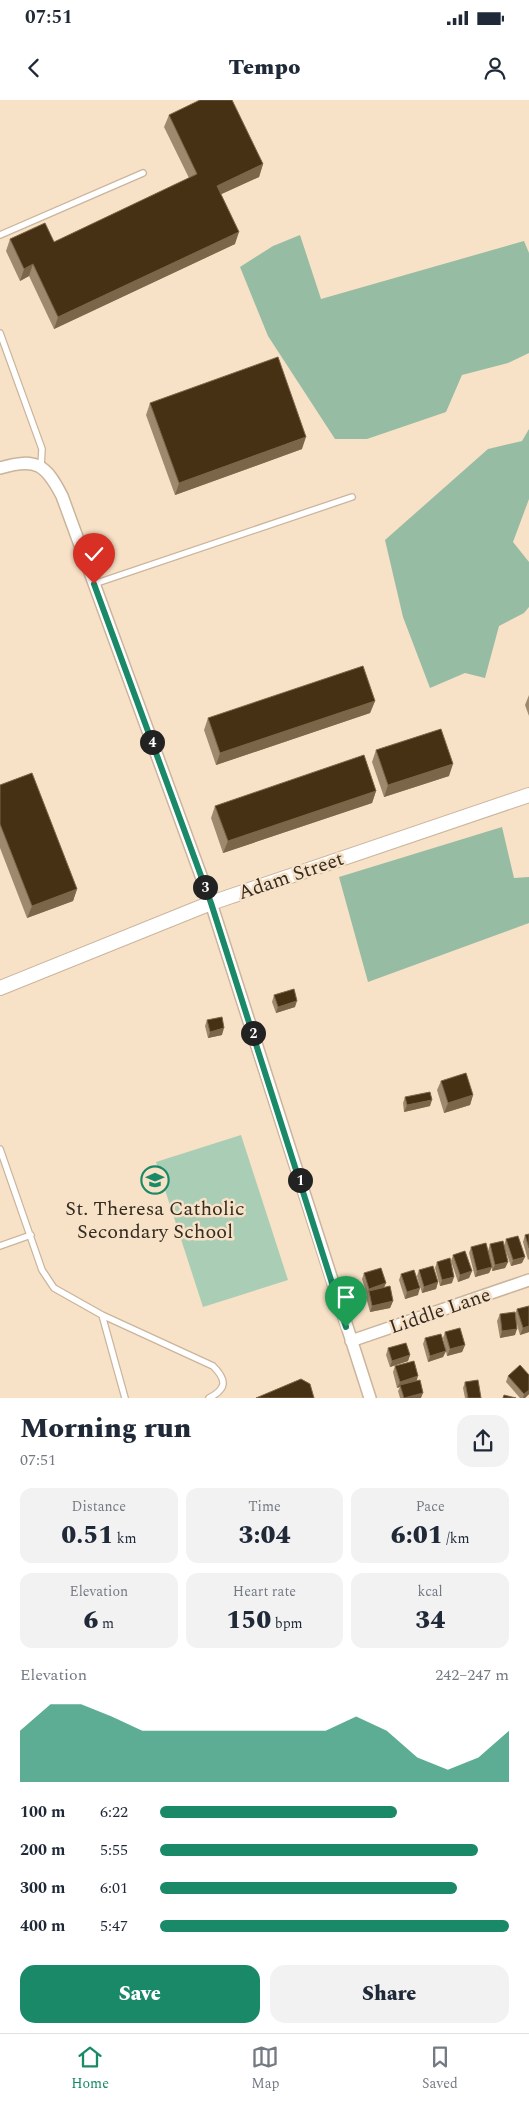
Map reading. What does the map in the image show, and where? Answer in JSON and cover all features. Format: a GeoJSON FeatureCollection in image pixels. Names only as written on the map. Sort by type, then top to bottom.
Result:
{"type":"FeatureCollection","features":[{"type":"Feature","properties":{"kind":"street"},"geometry":{"type":"LineString","coordinates":[[0,468],[31,464],[41,466],[50,473],[62,496],[211,903],[370,1398]]}},
{"type":"Feature","properties":{"kind":"street","name":"Adam Street"},"geometry":{"type":"LineString","coordinates":[[0,988],[211,903],[529,794]]}},
{"type":"Feature","properties":{"kind":"street","name":"Liddle Lane"},"geometry":{"type":"LineString","coordinates":[[351,1341],[529,1280]]}},
{"type":"Feature","properties":{"kind":"lane"},"geometry":{"type":"LineString","coordinates":[[0,235],[143,173]]}},
{"type":"Feature","properties":{"kind":"lane"},"geometry":{"type":"LineString","coordinates":[[0,333],[42,449],[41,466]]}},
{"type":"Feature","properties":{"kind":"lane"},"geometry":{"type":"LineString","coordinates":[[94,584],[352,497]]}},
{"type":"Feature","properties":{"kind":"lane"},"geometry":{"type":"LineString","coordinates":[[0,1150],[42,1270],[54,1288],[102,1315],[213,1366],[220,1374],[223,1387],[220,1392],[209,1398]]}},
{"type":"Feature","properties":{"kind":"lane"},"geometry":{"type":"LineString","coordinates":[[0,1246],[31,1235]]}},
{"type":"Feature","properties":{"kind":"lane"},"geometry":{"type":"LineString","coordinates":[[102,1315],[125,1398]]}},
{"type":"Feature","properties":{"kind":"green space"},"geometry":{"type":"Polygon","coordinates":[[[300,235],[321,299],[524,241],[529,253],[529,353],[508,363],[462,375],[446,412],[367,439],[335,439],[268,336],[240,267],[273,246],[300,235]]]}},
{"type":"Feature","properties":{"kind":"green space"},"geometry":{"type":"Polygon","coordinates":[[[529,429],[529,499],[513,542],[529,562],[529,607],[524,613],[499,626],[485,678],[465,673],[430,688],[403,617],[385,540],[488,449],[522,441],[529,429]]]}},
{"type":"Feature","properties":{"kind":"green space"},"geometry":{"type":"Polygon","coordinates":[[[502,827],[514,878],[529,877],[529,923],[368,982],[339,877],[502,827]]]}},
{"type":"Feature","properties":{"kind":"green space"},"geometry":{"type":"Polygon","coordinates":[[[241,1135],[288,1280],[203,1307],[156,1162],[241,1135]]]}},
{"type":"Feature","properties":{"kind":"building"},"geometry":{"type":"Polygon","coordinates":[[[200,100],[232,100],[263,164],[217,186],[239,232],[58,317],[33,264],[24,269],[10,239],[45,223],[54,242],[197,174],[169,115],[200,100]]]}},
{"type":"Feature","properties":{"kind":"building"},"geometry":{"type":"Polygon","coordinates":[[[278,357],[306,437],[179,483],[150,403],[278,357]]]}},
{"type":"Feature","properties":{"kind":"building"},"geometry":{"type":"Polygon","coordinates":[[[363,666],[375,701],[220,753],[208,718],[363,666]]]}},
{"type":"Feature","properties":{"kind":"building"},"geometry":{"type":"Polygon","coordinates":[[[441,729],[453,764],[388,785],[376,750],[441,729]]]}},
{"type":"Feature","properties":{"kind":"building"},"geometry":{"type":"Polygon","coordinates":[[[364,755],[376,791],[228,841],[215,806],[364,755]]]}},
{"type":"Feature","properties":{"kind":"building"},"geometry":{"type":"Polygon","coordinates":[[[32,773],[77,889],[32,906],[0,824],[0,785],[32,773]]]}},
{"type":"Feature","properties":{"kind":"building"},"geometry":{"type":"Polygon","coordinates":[[[294,989],[297,1001],[278,1007],[274,995],[294,989]]]}},
{"type":"Feature","properties":{"kind":"building"},"geometry":{"type":"Polygon","coordinates":[[[222,1017],[224,1028],[210,1032],[207,1020],[222,1017]]]}},
{"type":"Feature","properties":{"kind":"building"},"geometry":{"type":"Polygon","coordinates":[[[466,1073],[473,1095],[448,1103],[441,1081],[466,1073]]]}},
{"type":"Feature","properties":{"kind":"building"},"geometry":{"type":"Polygon","coordinates":[[[430,1092],[432,1100],[407,1105],[405,1097],[430,1092]]]}},
{"type":"Feature","properties":{"kind":"building"},"geometry":{"type":"Polygon","coordinates":[[[529,1234],[529,1248],[525,1235],[529,1234]]]}},
{"type":"Feature","properties":{"kind":"building"},"geometry":{"type":"Polygon","coordinates":[[[518,1236],[525,1257],[513,1260],[506,1239],[518,1236]]]}},
{"type":"Feature","properties":{"kind":"building"},"geometry":{"type":"Polygon","coordinates":[[[503,1241],[508,1262],[495,1265],[490,1244],[503,1241]]]}},
{"type":"Feature","properties":{"kind":"building"},"geometry":{"type":"Polygon","coordinates":[[[486,1243],[492,1267],[477,1271],[471,1247],[486,1243]]]}},
{"type":"Feature","properties":{"kind":"building"},"geometry":{"type":"Polygon","coordinates":[[[465,1251],[472,1271],[460,1275],[453,1255],[465,1251]]]}},
{"type":"Feature","properties":{"kind":"building"},"geometry":{"type":"Polygon","coordinates":[[[450,1258],[454,1277],[442,1280],[437,1262],[450,1258]]]}},
{"type":"Feature","properties":{"kind":"building"},"geometry":{"type":"Polygon","coordinates":[[[433,1266],[438,1282],[424,1287],[419,1270],[433,1266]]]}},
{"type":"Feature","properties":{"kind":"building"},"geometry":{"type":"Polygon","coordinates":[[[381,1268],[386,1283],[369,1289],[364,1273],[381,1268]]]}},
{"type":"Feature","properties":{"kind":"building"},"geometry":{"type":"Polygon","coordinates":[[[414,1270],[420,1288],[407,1292],[401,1274],[414,1270]]]}},
{"type":"Feature","properties":{"kind":"building"},"geometry":{"type":"Polygon","coordinates":[[[390,1286],[393,1301],[372,1306],[369,1291],[390,1286]]]}},
{"type":"Feature","properties":{"kind":"building"},"geometry":{"type":"Polygon","coordinates":[[[529,1306],[529,1326],[523,1328],[517,1309],[529,1306]]]}},
{"type":"Feature","properties":{"kind":"building"},"geometry":{"type":"Polygon","coordinates":[[[515,1312],[517,1329],[502,1331],[500,1314],[515,1312]]]}},
{"type":"Feature","properties":{"kind":"building"},"geometry":{"type":"Polygon","coordinates":[[[460,1328],[465,1345],[450,1349],[445,1332],[460,1328]]]}},
{"type":"Feature","properties":{"kind":"building"},"geometry":{"type":"Polygon","coordinates":[[[441,1334],[446,1351],[430,1356],[425,1338],[441,1334]]]}},
{"type":"Feature","properties":{"kind":"building"},"geometry":{"type":"Polygon","coordinates":[[[406,1343],[410,1355],[392,1361],[388,1348],[406,1343]]]}},
{"type":"Feature","properties":{"kind":"building"},"geometry":{"type":"Polygon","coordinates":[[[414,1361],[418,1376],[400,1382],[395,1366],[414,1361]]]}},
{"type":"Feature","properties":{"kind":"building"},"geometry":{"type":"Polygon","coordinates":[[[520,1365],[529,1375],[529,1390],[524,1394],[508,1376],[520,1365]]]}},
{"type":"Feature","properties":{"kind":"building"},"geometry":{"type":"Polygon","coordinates":[[[301,1379],[310,1384],[314,1398],[256,1398],[301,1379]]]}},
{"type":"Feature","properties":{"kind":"building"},"geometry":{"type":"Polygon","coordinates":[[[420,1380],[423,1393],[404,1398],[400,1385],[420,1380]]]}},
{"type":"Feature","properties":{"kind":"building"},"geometry":{"type":"Polygon","coordinates":[[[478,1380],[481,1398],[468,1398],[465,1382],[478,1380]]]}},
{"type":"Feature","properties":{"kind":"building"},"geometry":{"type":"Polygon","coordinates":[[[504,1395],[516,1398],[503,1398],[504,1395]]]}},
{"type":"Feature","properties":{"kind":"place","name":"St. Theresa Catholic Secondary School"},"geometry":{"type":"Point","coordinates":[155,1180]}},
{"type":"Feature","properties":{"kind":"route"},"geometry":{"type":"LineString","coordinates":[[94,584],[211,903],[346,1327]]}}]}
